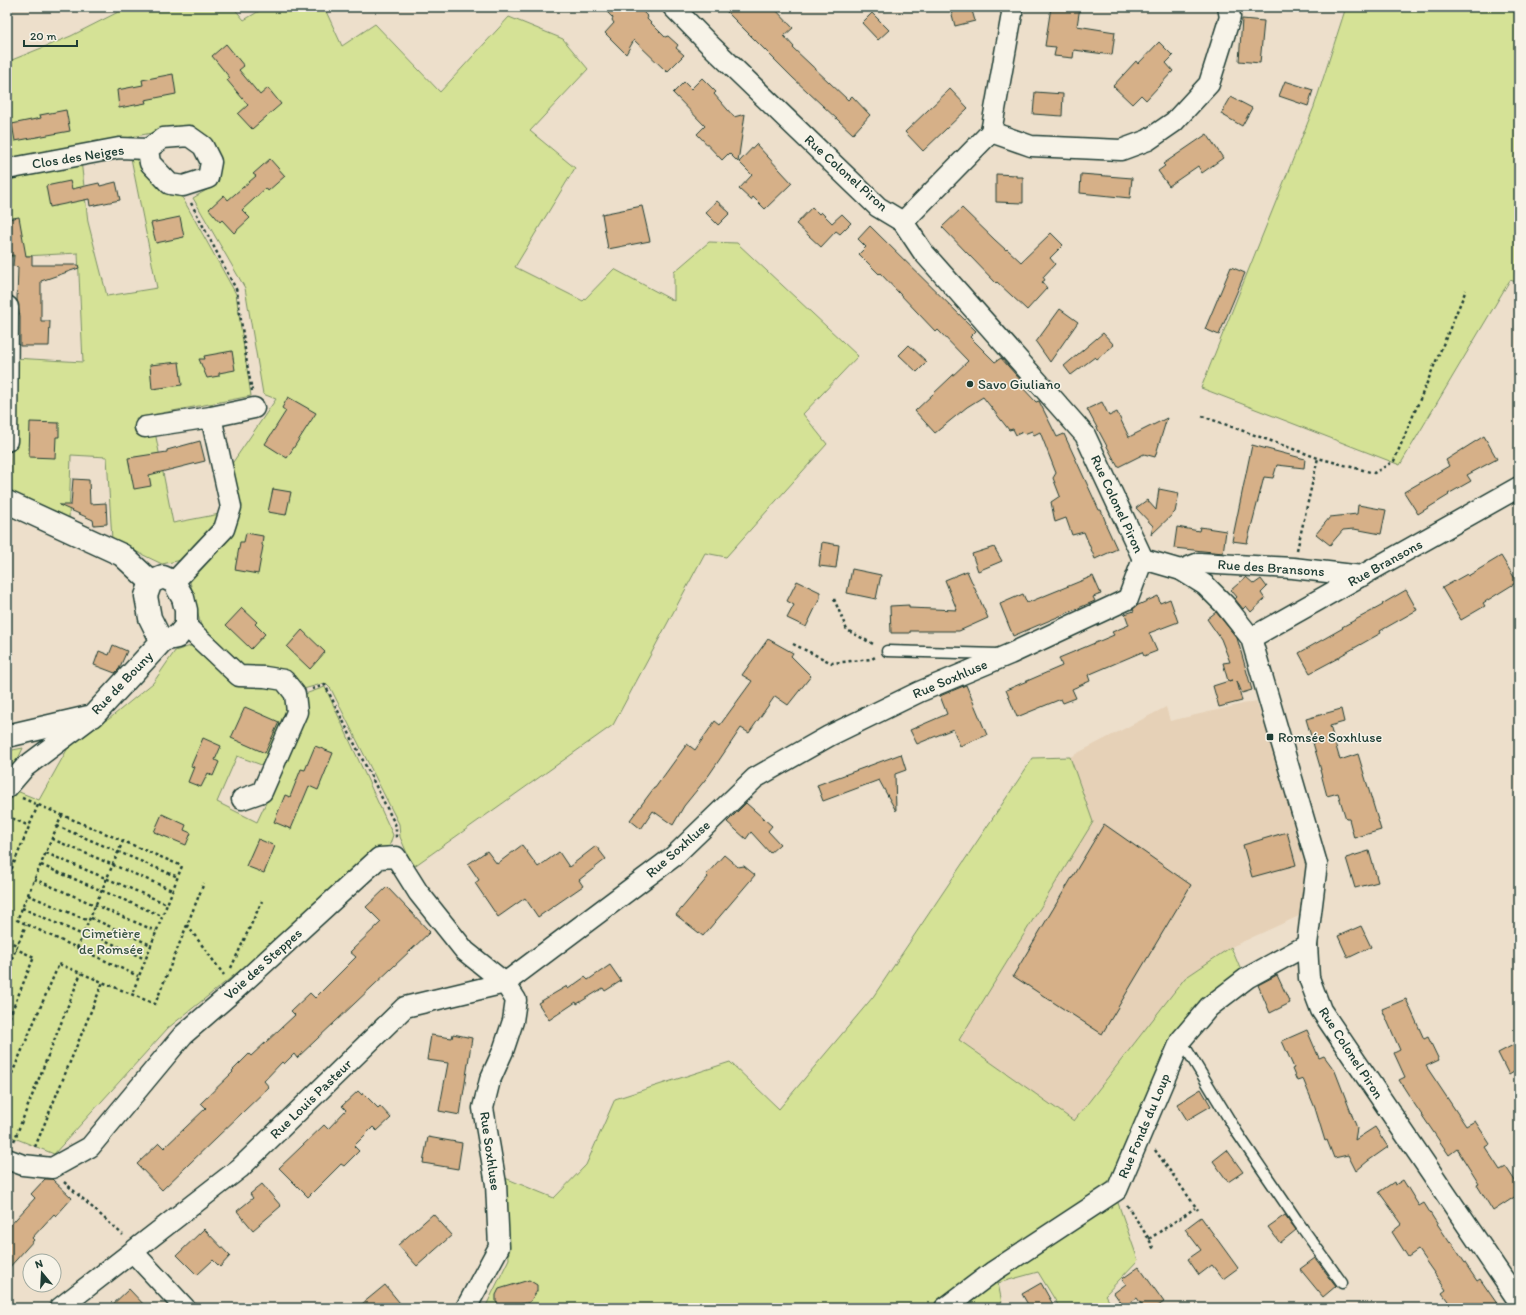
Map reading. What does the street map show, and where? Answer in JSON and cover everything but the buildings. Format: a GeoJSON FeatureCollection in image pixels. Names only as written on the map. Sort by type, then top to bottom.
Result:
{"type":"FeatureCollection","features":[{"type":"Feature","properties":{"kind":"street","name":"Rue Colonel Piron"},"geometry":{"type":"LineString","coordinates":[[672,7],[708,44],[878,207],[903,222],[923,252],[1085,435],[1143,559],[1180,570],[1210,590],[1225,605],[1251,638],[1317,864],[1307,945],[1309,978],[1321,1010],[1519,1302]]}},
{"type":"Feature","properties":{"kind":"street"},"geometry":{"type":"LineString","coordinates":[[903,222],[991,132],[1012,14],[1011,7]]}},
{"type":"Feature","properties":{"kind":"street"},"geometry":{"type":"LineString","coordinates":[[991,132],[1031,146],[1121,150],[1148,140],[1174,122],[1209,84],[1230,17],[1228,7]]}},
{"type":"Feature","properties":{"kind":"street"},"geometry":{"type":"LineString","coordinates":[[189,136],[203,146],[211,162],[208,178],[183,186],[170,184],[150,163],[148,148],[163,138],[189,136]]}},
{"type":"Feature","properties":{"kind":"street","name":"Clos des Neiges"},"geometry":{"type":"LineString","coordinates":[[7,169],[119,148],[148,148]]}},
{"type":"Feature","properties":{"kind":"street"},"geometry":{"type":"LineString","coordinates":[[7,306],[7,441]]}},
{"type":"Feature","properties":{"kind":"street"},"geometry":{"type":"LineString","coordinates":[[145,427],[211,418],[254,408]]}},
{"type":"Feature","properties":{"kind":"street"},"geometry":{"type":"LineString","coordinates":[[174,582],[224,530],[231,507],[211,418]]}},
{"type":"Feature","properties":{"kind":"street","name":"Rue Bransons"},"geometry":{"type":"LineString","coordinates":[[1251,638],[1519,487]]}},
{"type":"Feature","properties":{"kind":"street"},"geometry":{"type":"LineString","coordinates":[[7,502],[122,555],[151,582],[163,577],[174,582],[183,598],[186,610],[186,626],[239,676],[265,677],[284,680],[295,694],[297,712],[262,792],[242,799]]}},
{"type":"Feature","properties":{"kind":"street","name":"Rue Soxhluse"},"geometry":{"type":"LineString","coordinates":[[466,1308],[499,1247],[496,1184],[483,1108],[490,1080],[503,1051],[513,1020],[516,1000],[505,983],[673,857],[755,778],[829,736],[919,692],[1010,654],[1128,599],[1143,559]]}},
{"type":"Feature","properties":{"kind":"street","name":"Rue des Bransons"},"geometry":{"type":"LineString","coordinates":[[1180,570],[1199,563],[1293,568],[1362,576]]}},
{"type":"Feature","properties":{"kind":"street","name":"Rue de Bouny"},"geometry":{"type":"LineString","coordinates":[[151,582],[146,596],[150,618],[160,638],[163,640]]}},
{"type":"Feature","properties":{"kind":"street","name":"Rue de Bouny"},"geometry":{"type":"LineString","coordinates":[[7,736],[93,716],[163,640],[178,637],[186,626]]}},
{"type":"Feature","properties":{"kind":"street"},"geometry":{"type":"LineString","coordinates":[[13,793],[26,767],[93,716]]}},
{"type":"Feature","properties":{"kind":"street"},"geometry":{"type":"LineString","coordinates":[[396,857],[418,892],[465,951],[505,983]]}},
{"type":"Feature","properties":{"kind":"street","name":"Voie des Steppes"},"geometry":{"type":"LineString","coordinates":[[10,1151],[24,1165],[52,1168],[90,1147],[183,1035],[231,984],[379,858],[396,857]]}},
{"type":"Feature","properties":{"kind":"street","name":"Rue Fonds du Loup"},"geometry":{"type":"LineString","coordinates":[[945,1308],[994,1271],[1117,1190],[1181,1040],[1210,1007],[1247,978],[1307,945]]}},
{"type":"Feature","properties":{"kind":"street","name":"Rue Louis Pasteur"},"geometry":{"type":"LineString","coordinates":[[60,1308],[240,1168],[405,1007],[505,983]]}},
{"type":"Feature","properties":{"kind":"street"},"geometry":{"type":"LineString","coordinates":[[135,1250],[185,1308]]}},
{"type":"Feature","properties":{"kind":"lane"},"geometry":{"type":"LineString","coordinates":[[887,651],[1010,654]]}},
{"type":"Feature","properties":{"kind":"lane"},"geometry":{"type":"LineString","coordinates":[[1181,1040],[1238,1134],[1342,1283]]}},
{"type":"Feature","properties":{"kind":"path"},"geometry":{"type":"LineString","coordinates":[[183,186],[237,291],[251,383]]}},
{"type":"Feature","properties":{"kind":"path"},"geometry":{"type":"LineString","coordinates":[[1202,416],[1318,458],[1374,473],[1394,461],[1466,290]]}},
{"type":"Feature","properties":{"kind":"path"},"geometry":{"type":"LineString","coordinates":[[1293,568],[1318,458]]}},
{"type":"Feature","properties":{"kind":"path"},"geometry":{"type":"LineString","coordinates":[[834,599],[847,630],[887,651]]}},
{"type":"Feature","properties":{"kind":"path"},"geometry":{"type":"LineString","coordinates":[[793,644],[832,663],[872,659],[887,651]]}},
{"type":"Feature","properties":{"kind":"path"},"geometry":{"type":"LineString","coordinates":[[325,685],[396,826],[396,857]]}},
{"type":"Feature","properties":{"kind":"path"},"geometry":{"type":"LineString","coordinates":[[13,793],[182,866],[132,994]]}},
{"type":"Feature","properties":{"kind":"path"},"geometry":{"type":"LineString","coordinates":[[7,880],[9,871],[38,805]]}},
{"type":"Feature","properties":{"kind":"path"},"geometry":{"type":"LineString","coordinates":[[62,815],[17,920],[138,976]]}},
{"type":"Feature","properties":{"kind":"path"},"geometry":{"type":"LineString","coordinates":[[7,816],[29,826]]}},
{"type":"Feature","properties":{"kind":"path"},"geometry":{"type":"LineString","coordinates":[[57,826],[178,877]]}},
{"type":"Feature","properties":{"kind":"path"},"geometry":{"type":"LineString","coordinates":[[52,839],[172,890]]}},
{"type":"Feature","properties":{"kind":"path"},"geometry":{"type":"LineString","coordinates":[[77,948],[123,841]]}},
{"type":"Feature","properties":{"kind":"path"},"geometry":{"type":"LineString","coordinates":[[46,853],[167,904]]}},
{"type":"Feature","properties":{"kind":"path"},"geometry":{"type":"LineString","coordinates":[[41,865],[162,916]]}},
{"type":"Feature","properties":{"kind":"path"},"geometry":{"type":"LineString","coordinates":[[34,879],[156,932]]}},
{"type":"Feature","properties":{"kind":"path"},"geometry":{"type":"LineString","coordinates":[[7,1086],[60,964],[155,1004],[204,883]]}},
{"type":"Feature","properties":{"kind":"path"},"geometry":{"type":"LineString","coordinates":[[28,895],[89,921]]}},
{"type":"Feature","properties":{"kind":"path"},"geometry":{"type":"LineString","coordinates":[[231,984],[262,901]]}},
{"type":"Feature","properties":{"kind":"path"},"geometry":{"type":"LineString","coordinates":[[22,908],[83,935]]}},
{"type":"Feature","properties":{"kind":"path"},"geometry":{"type":"LineString","coordinates":[[90,918],[151,945]]}},
{"type":"Feature","properties":{"kind":"path"},"geometry":{"type":"LineString","coordinates":[[7,970],[26,925]]}},
{"type":"Feature","properties":{"kind":"path"},"geometry":{"type":"LineString","coordinates":[[187,925],[231,984]]}},
{"type":"Feature","properties":{"kind":"path"},"geometry":{"type":"LineString","coordinates":[[85,931],[145,959]]}},
{"type":"Feature","properties":{"kind":"path"},"geometry":{"type":"LineString","coordinates":[[7,941],[17,945]]}},
{"type":"Feature","properties":{"kind":"path"},"geometry":{"type":"LineString","coordinates":[[7,1023],[34,957],[16,949]]}},
{"type":"Feature","properties":{"kind":"path"},"geometry":{"type":"LineString","coordinates":[[10,1151],[81,973]]}},
{"type":"Feature","properties":{"kind":"path"},"geometry":{"type":"LineString","coordinates":[[33,1151],[103,982]]}},
{"type":"Feature","properties":{"kind":"path"},"geometry":{"type":"LineString","coordinates":[[1142,1132],[1196,1209],[1149,1238]]}},
{"type":"Feature","properties":{"kind":"path"},"geometry":{"type":"LineString","coordinates":[[63,1181],[135,1250]]}},
{"type":"Feature","properties":{"kind":"path"},"geometry":{"type":"LineString","coordinates":[[1117,1190],[1149,1238],[1154,1250]]}},
{"type":"Feature","properties":{"kind":"shaded area"},"geometry":{"type":"Polygon","coordinates":[[[1256,701],[1309,846],[1301,915],[1231,947],[1185,978],[1074,1121],[959,1040],[1093,822],[1070,757],[1166,707],[1170,721],[1256,701]]]}},
{"type":"Feature","properties":{"kind":"green space"},"geometry":{"type":"Polygon","coordinates":[[[128,7],[233,7],[244,20],[266,7],[324,7],[342,46],[375,24],[440,92],[509,17],[563,39],[588,69],[530,131],[575,168],[515,267],[583,301],[614,269],[674,301],[674,272],[709,242],[737,243],[858,356],[803,414],[827,444],[726,557],[705,553],[613,725],[413,867],[400,837],[399,824],[331,689],[325,683],[300,690],[246,669],[202,630],[190,582],[236,522],[231,465],[276,399],[263,394],[245,288],[193,198],[210,188],[210,145],[193,125],[7,161],[7,62],[71,36],[128,7]]]}},
{"type":"Feature","properties":{"kind":"green space"},"geometry":{"type":"Polygon","coordinates":[[[1346,7],[1519,7],[1519,283],[1510,280],[1400,465],[1201,388],[1314,107],[1346,7]]]}},
{"type":"Feature","properties":{"kind":"green space"},"geometry":{"type":"Polygon","coordinates":[[[130,153],[169,195],[182,197],[236,294],[251,396],[136,418],[139,432],[154,427],[173,523],[225,513],[187,559],[162,564],[112,540],[107,457],[71,455],[69,521],[10,493],[14,358],[83,362],[78,253],[7,257],[7,179],[81,160],[88,222],[107,296],[157,288],[130,153]]]}},
{"type":"Feature","properties":{"kind":"green space","name":"Cimetière de Romsée"},"geometry":{"type":"Polygon","coordinates":[[[197,644],[276,685],[290,706],[267,767],[237,756],[217,802],[257,822],[303,723],[305,694],[325,687],[393,835],[389,847],[308,916],[168,1028],[54,1154],[7,1135],[7,787],[39,800],[78,730],[109,719],[153,683],[175,651],[197,644]]]}},
{"type":"Feature","properties":{"kind":"green space"},"geometry":{"type":"Polygon","coordinates":[[[23,748],[7,783],[7,751],[23,748]]]}},
{"type":"Feature","properties":{"kind":"green space"},"geometry":{"type":"Polygon","coordinates":[[[1070,757],[1093,822],[959,1040],[1074,1121],[1185,978],[1231,947],[1242,973],[1181,1025],[1110,1180],[1138,1260],[1105,1295],[1114,1308],[1060,1308],[1038,1272],[998,1283],[1003,1308],[485,1308],[509,1259],[505,1178],[554,1198],[586,1165],[615,1099],[730,1062],[779,1109],[873,997],[1033,758],[1070,757]]]}},
{"type":"Feature","properties":{"kind":"place","name":"Savo Giuliano"},"geometry":{"type":"Point","coordinates":[970,384]}},
{"type":"Feature","properties":{"kind":"place","name":"Romsée Soxhluse"},"geometry":{"type":"Point","coordinates":[1270,737]}}]}
